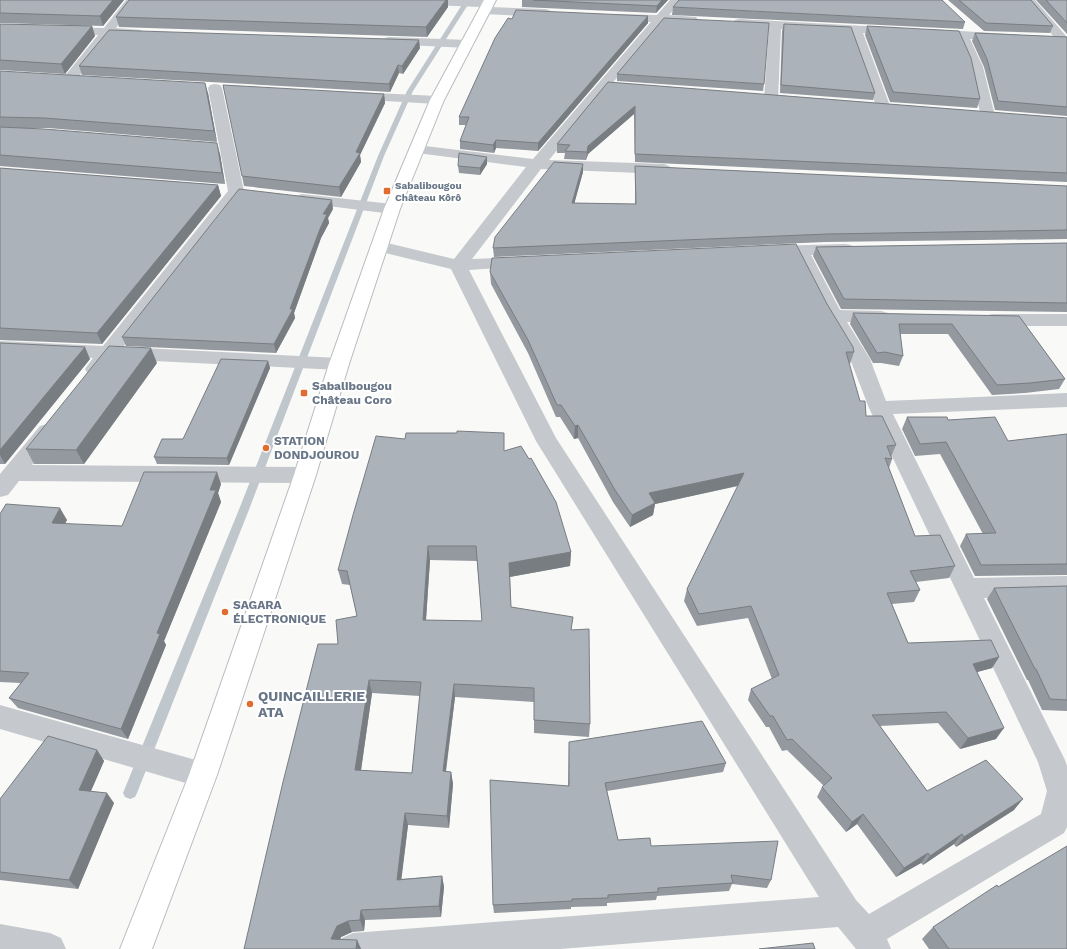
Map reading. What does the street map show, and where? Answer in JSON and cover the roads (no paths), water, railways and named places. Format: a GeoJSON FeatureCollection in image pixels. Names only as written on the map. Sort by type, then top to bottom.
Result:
{"type":"FeatureCollection","features":[{"type":"Feature","properties":{"kind":"main road"},"geometry":{"type":"LineString","coordinates":[[136,949],[203,775],[305,475],[339,364],[392,209],[437,100],[468,44],[487,5]]}},
{"type":"Feature","properties":{"kind":"street"},"geometry":{"type":"LineString","coordinates":[[69,80],[132,0]]}},
{"type":"Feature","properties":{"kind":"street"},"geometry":{"type":"LineString","coordinates":[[405,0],[487,5],[553,13]]}},
{"type":"Feature","properties":{"kind":"street"},"geometry":{"type":"LineString","coordinates":[[1029,0],[1065,40]]}},
{"type":"Feature","properties":{"kind":"street"},"geometry":{"type":"LineString","coordinates":[[458,265],[537,164],[603,85],[661,19],[679,1]]}},
{"type":"Feature","properties":{"kind":"street"},"geometry":{"type":"LineString","coordinates":[[607,16],[707,21]]}},
{"type":"Feature","properties":{"kind":"street"},"geometry":{"type":"LineString","coordinates":[[962,20],[980,36]]}},
{"type":"Feature","properties":{"kind":"street"},"geometry":{"type":"LineString","coordinates":[[730,22],[1018,38]]}},
{"type":"Feature","properties":{"kind":"street"},"geometry":{"type":"LineString","coordinates":[[771,99],[775,25]]}},
{"type":"Feature","properties":{"kind":"street"},"geometry":{"type":"LineString","coordinates":[[855,29],[883,106]]}},
{"type":"Feature","properties":{"kind":"street"},"geometry":{"type":"LineString","coordinates":[[54,30],[147,33]]}},
{"type":"Feature","properties":{"kind":"street"},"geometry":{"type":"LineString","coordinates":[[962,34],[976,67],[988,116]]}},
{"type":"Feature","properties":{"kind":"street"},"geometry":{"type":"LineString","coordinates":[[1048,39],[1065,40]]}},
{"type":"Feature","properties":{"kind":"street"},"geometry":{"type":"LineString","coordinates":[[373,40],[468,44]]}},
{"type":"Feature","properties":{"kind":"street"},"geometry":{"type":"LineString","coordinates":[[54,79],[84,81]]}},
{"type":"Feature","properties":{"kind":"street"},"geometry":{"type":"LineString","coordinates":[[603,85],[618,87]]}},
{"type":"Feature","properties":{"kind":"street"},"geometry":{"type":"LineString","coordinates":[[199,87],[231,89]]}},
{"type":"Feature","properties":{"kind":"street"},"geometry":{"type":"LineString","coordinates":[[215,88],[229,149],[244,192]]}},
{"type":"Feature","properties":{"kind":"street"},"geometry":{"type":"LineString","coordinates":[[342,95],[437,100]]}},
{"type":"Feature","properties":{"kind":"street"},"geometry":{"type":"LineString","coordinates":[[756,98],[786,100]]}},
{"type":"Feature","properties":{"kind":"street"},"geometry":{"type":"LineString","coordinates":[[868,105],[898,108]]}},
{"type":"Feature","properties":{"kind":"street"},"geometry":{"type":"LineString","coordinates":[[973,114],[1003,117]]}},
{"type":"Feature","properties":{"kind":"street"},"geometry":{"type":"LineString","coordinates":[[213,148],[229,149]]}},
{"type":"Feature","properties":{"kind":"street"},"geometry":{"type":"LineString","coordinates":[[417,149],[537,164],[680,170]]}},
{"type":"Feature","properties":{"kind":"street"},"geometry":{"type":"LineString","coordinates":[[215,190],[244,192]]}},
{"type":"Feature","properties":{"kind":"street"},"geometry":{"type":"LineString","coordinates":[[84,382],[244,192]]}},
{"type":"Feature","properties":{"kind":"street"},"geometry":{"type":"LineString","coordinates":[[291,198],[392,209]]}},
{"type":"Feature","properties":{"kind":"street"},"geometry":{"type":"LineString","coordinates":[[379,246],[458,265],[538,262]]}},
{"type":"Feature","properties":{"kind":"street"},"geometry":{"type":"LineString","coordinates":[[753,252],[864,248]]}},
{"type":"Feature","properties":{"kind":"street"},"geometry":{"type":"LineString","coordinates":[[353,949],[862,931],[1054,823],[1061,791],[1051,760],[879,408],[860,358],[834,316],[800,250]]}},
{"type":"Feature","properties":{"kind":"street"},"geometry":{"type":"LineString","coordinates":[[458,265],[547,441],[862,931]]}},
{"type":"Feature","properties":{"kind":"street"},"geometry":{"type":"LineString","coordinates":[[834,316],[902,318]]}},
{"type":"Feature","properties":{"kind":"street"},"geometry":{"type":"LineString","coordinates":[[973,319],[1067,320]]}},
{"type":"Feature","properties":{"kind":"street"},"geometry":{"type":"LineString","coordinates":[[0,347],[339,364]]}},
{"type":"Feature","properties":{"kind":"street"},"geometry":{"type":"LineString","coordinates":[[879,408],[1067,400]]}},
{"type":"Feature","properties":{"kind":"street"},"geometry":{"type":"LineString","coordinates":[[0,489],[56,418]]}},
{"type":"Feature","properties":{"kind":"street"},"geometry":{"type":"LineString","coordinates":[[14,473],[305,475]]}},
{"type":"Feature","properties":{"kind":"street"},"geometry":{"type":"LineString","coordinates":[[966,588],[1067,586]]}},
{"type":"Feature","properties":{"kind":"street"},"geometry":{"type":"LineString","coordinates":[[0,717],[203,775]]}},
{"type":"Feature","properties":{"kind":"street"},"geometry":{"type":"LineString","coordinates":[[0,940],[50,949]]}},
{"type":"Feature","properties":{"kind":"waterway"},"geometry":{"type":"LineString","coordinates":[[130,793],[245,507],[381,156],[410,91],[468,0]]}},
{"type":"Feature","properties":{"kind":"place","name":"Sabalibougou Château Kôrô"},"geometry":{"type":"Point","coordinates":[387,191]}},
{"type":"Feature","properties":{"kind":"place","name":"Sabalibougou Château Coro"},"geometry":{"type":"Point","coordinates":[304,393]}},
{"type":"Feature","properties":{"kind":"place","name":"STATION DONDJOUROU"},"geometry":{"type":"Point","coordinates":[266,448]}},
{"type":"Feature","properties":{"kind":"place","name":"SAGARA ÉLECTRONIQUE"},"geometry":{"type":"Point","coordinates":[225,612]}},
{"type":"Feature","properties":{"kind":"place","name":"QUINCAILLERIE ATA"},"geometry":{"type":"Point","coordinates":[250,704]}}]}
